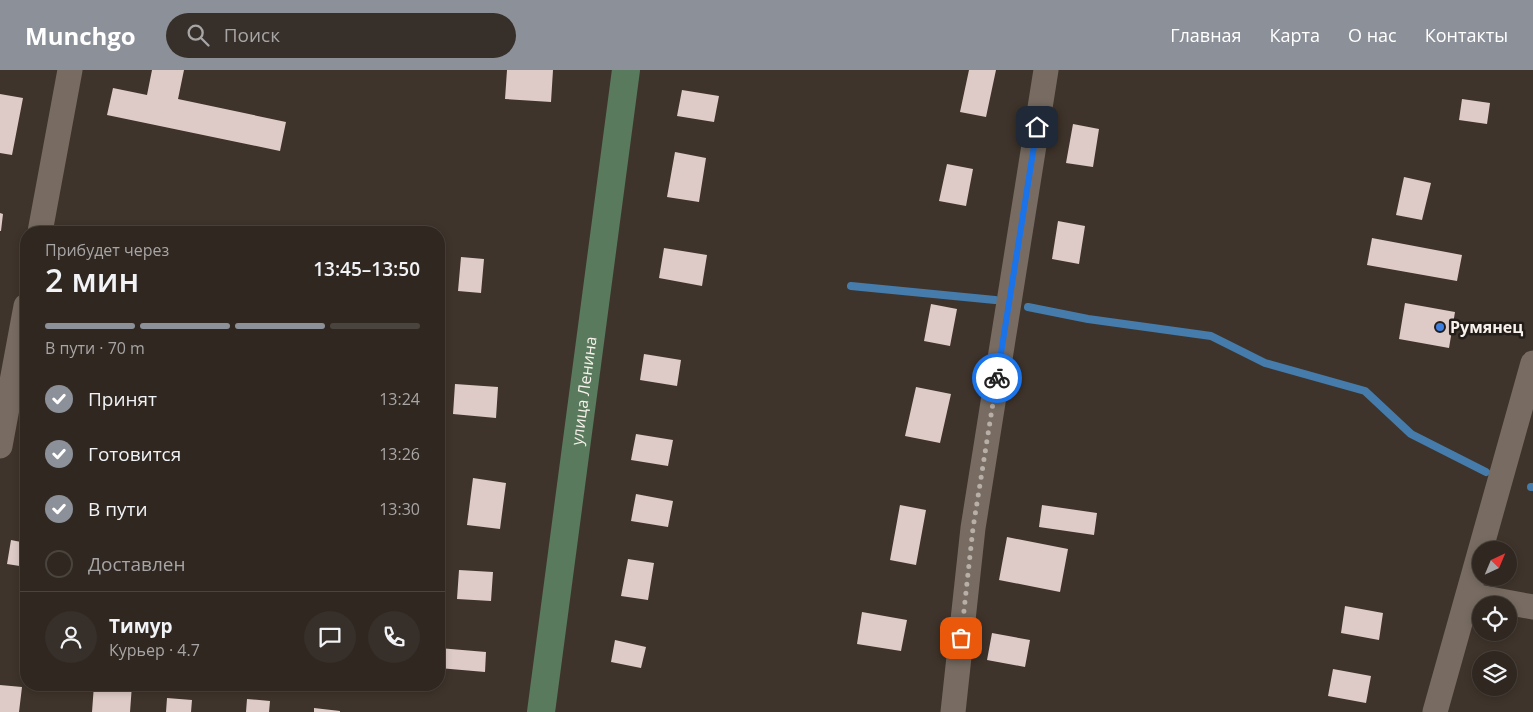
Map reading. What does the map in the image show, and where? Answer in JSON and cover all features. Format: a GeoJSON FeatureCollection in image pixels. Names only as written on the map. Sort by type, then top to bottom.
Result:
{"type":"FeatureCollection","features":[{"type":"Feature","properties":{"kind":"main road","name":"улица Ленина"},"geometry":{"type":"LineString","coordinates":[[541,712],[626,70]]}},
{"type":"Feature","properties":{"kind":"street"},"geometry":{"type":"LineString","coordinates":[[41,226],[70,70]]}},
{"type":"Feature","properties":{"kind":"street"},"geometry":{"type":"LineString","coordinates":[[953,712],[973,528],[1046,70]]}},
{"type":"Feature","properties":{"kind":"street"},"geometry":{"type":"LineString","coordinates":[[0,446],[20,338]]}},
{"type":"Feature","properties":{"kind":"street"},"geometry":{"type":"LineString","coordinates":[[1435,712],[1533,363]]}},
{"type":"Feature","properties":{"kind":"street"},"geometry":{"type":"LineString","coordinates":[[1468,596],[1533,607]]}},
{"type":"Feature","properties":{"kind":"building"},"geometry":{"type":"Polygon","coordinates":[[[152,70],[184,70],[178,99],[286,122],[280,151],[107,115],[113,88],[147,95],[152,70]]]}},
{"type":"Feature","properties":{"kind":"building"},"geometry":{"type":"Polygon","coordinates":[[[507,70],[553,70],[551,102],[505,99],[507,70]]]}},
{"type":"Feature","properties":{"kind":"building"},"geometry":{"type":"Polygon","coordinates":[[[969,70],[996,70],[986,117],[960,112],[969,70]]]}},
{"type":"Feature","properties":{"kind":"building"},"geometry":{"type":"Polygon","coordinates":[[[682,90],[719,96],[714,122],[677,116],[682,90]]]}},
{"type":"Feature","properties":{"kind":"building"},"geometry":{"type":"Polygon","coordinates":[[[0,94],[23,98],[12,155],[0,153],[0,94]]]}},
{"type":"Feature","properties":{"kind":"building"},"geometry":{"type":"Polygon","coordinates":[[[1462,99],[1490,103],[1487,124],[1459,120],[1462,99]]]}},
{"type":"Feature","properties":{"kind":"building"},"geometry":{"type":"Polygon","coordinates":[[[1073,124],[1099,129],[1093,167],[1066,163],[1073,124]]]}},
{"type":"Feature","properties":{"kind":"building"},"geometry":{"type":"Polygon","coordinates":[[[675,152],[706,158],[699,202],[667,197],[675,152]]]}},
{"type":"Feature","properties":{"kind":"building"},"geometry":{"type":"Polygon","coordinates":[[[947,164],[973,169],[966,206],[939,201],[947,164]]]}},
{"type":"Feature","properties":{"kind":"building"},"geometry":{"type":"Polygon","coordinates":[[[1404,177],[1431,183],[1422,220],[1396,215],[1404,177]]]}},
{"type":"Feature","properties":{"kind":"building"},"geometry":{"type":"Polygon","coordinates":[[[0,213],[3,214],[1,231],[0,231],[0,213]]]}},
{"type":"Feature","properties":{"kind":"building"},"geometry":{"type":"Polygon","coordinates":[[[1058,221],[1085,226],[1079,264],[1052,259],[1058,221]]]}},
{"type":"Feature","properties":{"kind":"building"},"geometry":{"type":"Polygon","coordinates":[[[1372,238],[1462,255],[1457,281],[1367,265],[1372,238]]]}},
{"type":"Feature","properties":{"kind":"building"},"geometry":{"type":"Polygon","coordinates":[[[664,248],[707,255],[702,286],[659,278],[664,248]]]}},
{"type":"Feature","properties":{"kind":"building"},"geometry":{"type":"Polygon","coordinates":[[[461,257],[484,259],[481,293],[458,291],[461,257]]]}},
{"type":"Feature","properties":{"kind":"building"},"geometry":{"type":"Polygon","coordinates":[[[1405,303],[1455,312],[1449,348],[1399,339],[1405,303]]]}},
{"type":"Feature","properties":{"kind":"building"},"geometry":{"type":"Polygon","coordinates":[[[931,304],[957,309],[950,346],[924,341],[931,304]]]}},
{"type":"Feature","properties":{"kind":"building"},"geometry":{"type":"Polygon","coordinates":[[[644,354],[681,360],[677,386],[640,380],[644,354]]]}},
{"type":"Feature","properties":{"kind":"building"},"geometry":{"type":"Polygon","coordinates":[[[455,384],[498,387],[496,418],[453,414],[455,384]]]}},
{"type":"Feature","properties":{"kind":"building"},"geometry":{"type":"Polygon","coordinates":[[[916,387],[951,394],[940,443],[905,436],[916,387]]]}},
{"type":"Feature","properties":{"kind":"building"},"geometry":{"type":"Polygon","coordinates":[[[636,434],[673,440],[668,466],[631,460],[636,434]]]}},
{"type":"Feature","properties":{"kind":"building"},"geometry":{"type":"Polygon","coordinates":[[[473,478],[506,483],[500,529],[467,525],[473,478]]]}},
{"type":"Feature","properties":{"kind":"building"},"geometry":{"type":"Polygon","coordinates":[[[636,494],[673,501],[668,527],[631,521],[636,494]]]}},
{"type":"Feature","properties":{"kind":"building"},"geometry":{"type":"Polygon","coordinates":[[[900,505],[926,510],[916,565],[890,560],[900,505]]]}},
{"type":"Feature","properties":{"kind":"building"},"geometry":{"type":"Polygon","coordinates":[[[1042,505],[1097,513],[1094,535],[1039,527],[1042,505]]]}},
{"type":"Feature","properties":{"kind":"building"},"geometry":{"type":"Polygon","coordinates":[[[1007,537],[1068,549],[1060,592],[999,580],[1007,537]]]}},
{"type":"Feature","properties":{"kind":"building"},"geometry":{"type":"Polygon","coordinates":[[[11,540],[20,542],[20,566],[7,564],[11,540]]]}},
{"type":"Feature","properties":{"kind":"building"},"geometry":{"type":"Polygon","coordinates":[[[628,559],[654,563],[648,600],[621,596],[628,559]]]}},
{"type":"Feature","properties":{"kind":"building"},"geometry":{"type":"Polygon","coordinates":[[[459,570],[493,572],[491,601],[457,599],[459,570]]]}},
{"type":"Feature","properties":{"kind":"building"},"geometry":{"type":"Polygon","coordinates":[[[1345,606],[1383,613],[1379,640],[1341,633],[1345,606]]]}},
{"type":"Feature","properties":{"kind":"building"},"geometry":{"type":"Polygon","coordinates":[[[862,612],[907,620],[901,651],[857,644],[862,612]]]}},
{"type":"Feature","properties":{"kind":"building"},"geometry":{"type":"Polygon","coordinates":[[[992,633],[1030,640],[1025,667],[987,660],[992,633]]]}},
{"type":"Feature","properties":{"kind":"building"},"geometry":{"type":"Polygon","coordinates":[[[615,640],[646,647],[641,668],[611,662],[615,640]]]}},
{"type":"Feature","properties":{"kind":"building"},"geometry":{"type":"Polygon","coordinates":[[[445,649],[486,652],[485,672],[445,669],[445,649]]]}},
{"type":"Feature","properties":{"kind":"building"},"geometry":{"type":"Polygon","coordinates":[[[1333,669],[1371,676],[1366,703],[1328,696],[1333,669]]]}},
{"type":"Feature","properties":{"kind":"building"},"geometry":{"type":"Polygon","coordinates":[[[0,685],[20,687],[22,691],[19,712],[0,712],[0,685]]]}},
{"type":"Feature","properties":{"kind":"building"},"geometry":{"type":"Polygon","coordinates":[[[94,691],[132,691],[130,712],[92,712],[94,691]]]}},
{"type":"Feature","properties":{"kind":"building"},"geometry":{"type":"Polygon","coordinates":[[[167,698],[192,700],[191,712],[166,712],[167,698]]]}},
{"type":"Feature","properties":{"kind":"building"},"geometry":{"type":"Polygon","coordinates":[[[247,699],[270,701],[269,712],[246,712],[247,699]]]}},
{"type":"Feature","properties":{"kind":"building"},"geometry":{"type":"Polygon","coordinates":[[[314,708],[340,711],[340,712],[314,712],[314,708]]]}},
{"type":"Feature","properties":{"kind":"waterway"},"geometry":{"type":"LineString","coordinates":[[851,286],[995,300]]}},
{"type":"Feature","properties":{"kind":"waterway"},"geometry":{"type":"LineString","coordinates":[[1028,307],[1088,319],[1211,336],[1265,363],[1365,391],[1411,434],[1486,472]]}},
{"type":"Feature","properties":{"kind":"way so far"},"geometry":{"type":"LineString","coordinates":[[961,638],[973,528],[997,378]]}},
{"type":"Feature","properties":{"kind":"place","name":"Румянец"},"geometry":{"type":"Point","coordinates":[1440,327]}},
{"type":"Feature","properties":{"kind":"route"},"geometry":{"type":"LineString","coordinates":[[997,378],[1037,127]]}}]}
